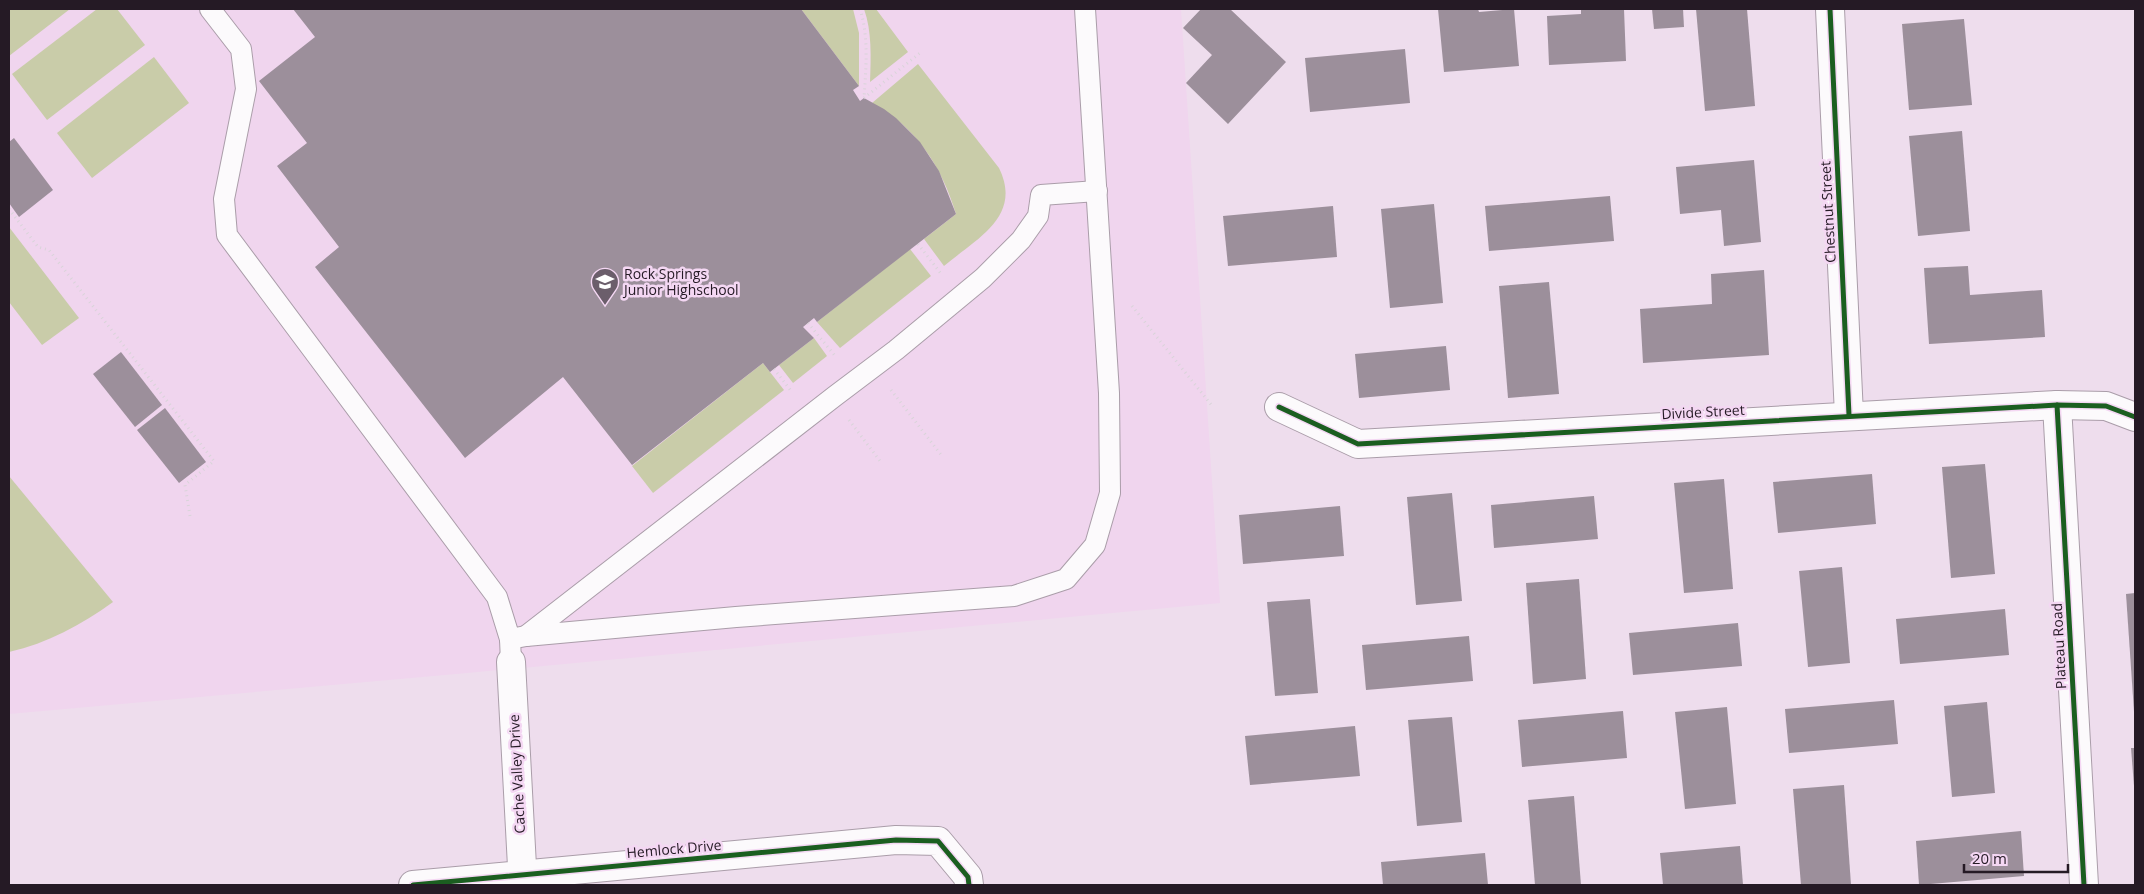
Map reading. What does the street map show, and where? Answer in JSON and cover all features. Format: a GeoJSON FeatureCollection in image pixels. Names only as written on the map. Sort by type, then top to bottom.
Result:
{"type":"FeatureCollection","features":[{"type":"Feature","properties":{"kind":"street","name":"Chestnut Street"},"geometry":{"type":"LineString","coordinates":[[1830,9],[1849,415]]}},
{"type":"Feature","properties":{"kind":"street","name":"Divide Street"},"geometry":{"type":"LineString","coordinates":[[1278,407],[1358,444],[1849,415],[2057,405],[2106,406],[2135,417]]}},
{"type":"Feature","properties":{"kind":"street","name":"Plateau Road"},"geometry":{"type":"LineString","coordinates":[[2057,405],[2084,885]]}},
{"type":"Feature","properties":{"kind":"street","name":"Cache Valley Drive"},"geometry":{"type":"LineString","coordinates":[[516,646],[522,880]]}},
{"type":"Feature","properties":{"kind":"street","name":"Hemlock Drive"},"geometry":{"type":"LineString","coordinates":[[413,885],[522,880],[896,840],[938,842],[968,877],[969,885]]}},
{"type":"Feature","properties":{"kind":"lane"},"geometry":{"type":"LineString","coordinates":[[210,9],[241,50],[246,89],[224,199],[227,235],[496,597],[516,646]]}},
{"type":"Feature","properties":{"kind":"lane"},"geometry":{"type":"LineString","coordinates":[[516,646],[736,617],[1014,596],[1066,579],[1095,545],[1110,493],[1110,394],[1085,9]]}},
{"type":"Feature","properties":{"kind":"lane"},"geometry":{"type":"LineString","coordinates":[[516,646],[896,350],[983,278],[1021,240],[1038,216],[1041,195],[1097,191]]}},
{"type":"Feature","properties":{"kind":"path"},"geometry":{"type":"LineString","coordinates":[[860,9],[864,20],[867,56],[864,98],[920,53]]}},
{"type":"Feature","properties":{"kind":"path"},"geometry":{"type":"LineString","coordinates":[[9,209],[38,247],[49,250],[214,461],[185,485],[190,516]]}},
{"type":"Feature","properties":{"kind":"path"},"geometry":{"type":"LineString","coordinates":[[918,244],[942,275]]}},
{"type":"Feature","properties":{"kind":"path"},"geometry":{"type":"LineString","coordinates":[[1128,300],[1213,407]]}},
{"type":"Feature","properties":{"kind":"path"},"geometry":{"type":"LineString","coordinates":[[808,323],[836,357]]}},
{"type":"Feature","properties":{"kind":"path"},"geometry":{"type":"LineString","coordinates":[[774,369],[792,392]]}},
{"type":"Feature","properties":{"kind":"path"},"geometry":{"type":"LineString","coordinates":[[888,386],[942,456]]}},
{"type":"Feature","properties":{"kind":"path"},"geometry":{"type":"LineString","coordinates":[[848,417],[880,462]]}},
{"type":"Feature","properties":{"kind":"shaded area","name":"Rock Springs Junior Highschool"},"geometry":{"type":"Polygon","coordinates":[[[9,9],[1181,9],[1220,603],[9,714],[9,9]]]}},
{"type":"Feature","properties":{"kind":"green space"},"geometry":{"type":"Polygon","coordinates":[[[9,9],[70,9],[9,56],[9,9]]]}},
{"type":"Feature","properties":{"kind":"green space"},"geometry":{"type":"Polygon","coordinates":[[[97,9],[117,9],[145,45],[47,120],[12,74],[97,9]]]}},
{"type":"Feature","properties":{"kind":"green space"},"geometry":{"type":"Polygon","coordinates":[[[801,9],[853,9],[859,33],[859,86],[801,9]]]}},
{"type":"Feature","properties":{"kind":"green space"},"geometry":{"type":"Polygon","coordinates":[[[864,9],[876,9],[908,52],[870,82],[870,35],[864,9]]]}},
{"type":"Feature","properties":{"kind":"green space"},"geometry":{"type":"Polygon","coordinates":[[[154,57],[189,103],[92,178],[57,133],[154,57]]]}},
{"type":"Feature","properties":{"kind":"green space"},"geometry":{"type":"Polygon","coordinates":[[[918,64],[999,168],[1005,185],[1005,200],[1001,213],[992,225],[982,236],[944,266],[924,239],[956,214],[943,180],[935,165],[914,136],[888,113],[872,103],[918,64]]]}},
{"type":"Feature","properties":{"kind":"green space"},"geometry":{"type":"Polygon","coordinates":[[[9,227],[79,318],[42,345],[9,302],[9,227]]]}},
{"type":"Feature","properties":{"kind":"green space"},"geometry":{"type":"Polygon","coordinates":[[[910,249],[931,276],[840,348],[817,322],[910,249]]]}},
{"type":"Feature","properties":{"kind":"green space"},"geometry":{"type":"Polygon","coordinates":[[[814,338],[827,356],[793,383],[779,365],[814,338]]]}},
{"type":"Feature","properties":{"kind":"green space"},"geometry":{"type":"Polygon","coordinates":[[[763,363],[784,390],[653,493],[632,466],[763,363]]]}},
{"type":"Feature","properties":{"kind":"green space"},"geometry":{"type":"Polygon","coordinates":[[[9,476],[113,602],[64,632],[37,644],[9,652],[9,476]]]}},
{"type":"Feature","properties":{"kind":"building"},"geometry":{"type":"Polygon","coordinates":[[[293,9],[801,9],[859,86],[853,90],[860,101],[864,98],[884,109],[920,142],[939,171],[956,214],[817,322],[814,318],[803,327],[814,338],[770,372],[763,363],[632,465],[563,377],[465,458],[315,267],[339,247],[277,166],[307,143],[259,81],[315,37],[293,9]]]}},
{"type":"Feature","properties":{"kind":"building"},"geometry":{"type":"Polygon","coordinates":[[[1201,9],[1230,9],[1286,62],[1228,124],[1186,83],[1212,55],[1183,28],[1201,9]]]}},
{"type":"Feature","properties":{"kind":"building"},"geometry":{"type":"Polygon","coordinates":[[[1438,9],[1478,9],[1479,12],[1514,9],[1519,66],[1444,72],[1438,9]]]}},
{"type":"Feature","properties":{"kind":"building"},"geometry":{"type":"Polygon","coordinates":[[[1581,9],[1624,9],[1626,61],[1549,65],[1547,16],[1581,14],[1581,9]]]}},
{"type":"Feature","properties":{"kind":"building"},"geometry":{"type":"Polygon","coordinates":[[[1652,9],[1683,9],[1684,27],[1654,29],[1652,9]]]}},
{"type":"Feature","properties":{"kind":"building"},"geometry":{"type":"Polygon","coordinates":[[[1696,9],[1747,9],[1755,106],[1705,111],[1696,9]]]}},
{"type":"Feature","properties":{"kind":"building"},"geometry":{"type":"Polygon","coordinates":[[[1964,19],[1972,105],[1909,110],[1902,24],[1964,19]]]}},
{"type":"Feature","properties":{"kind":"building"},"geometry":{"type":"Polygon","coordinates":[[[1405,49],[1410,103],[1310,112],[1305,58],[1405,49]]]}},
{"type":"Feature","properties":{"kind":"building"},"geometry":{"type":"Polygon","coordinates":[[[1962,131],[1970,231],[1918,236],[1909,136],[1962,131]]]}},
{"type":"Feature","properties":{"kind":"building"},"geometry":{"type":"Polygon","coordinates":[[[14,138],[53,190],[19,217],[9,203],[9,142],[14,138]]]}},
{"type":"Feature","properties":{"kind":"building"},"geometry":{"type":"Polygon","coordinates":[[[1754,160],[1761,242],[1724,246],[1721,210],[1680,214],[1676,167],[1754,160]]]}},
{"type":"Feature","properties":{"kind":"building"},"geometry":{"type":"Polygon","coordinates":[[[1610,196],[1614,241],[1489,251],[1485,206],[1610,196]]]}},
{"type":"Feature","properties":{"kind":"building"},"geometry":{"type":"Polygon","coordinates":[[[1434,204],[1443,303],[1390,308],[1381,209],[1434,204]]]}},
{"type":"Feature","properties":{"kind":"building"},"geometry":{"type":"Polygon","coordinates":[[[1333,206],[1337,257],[1228,266],[1223,216],[1333,206]]]}},
{"type":"Feature","properties":{"kind":"building"},"geometry":{"type":"Polygon","coordinates":[[[1968,266],[1970,295],[2042,290],[2045,337],[1929,344],[1924,268],[1968,266]]]}},
{"type":"Feature","properties":{"kind":"building"},"geometry":{"type":"Polygon","coordinates":[[[1764,270],[1769,355],[1643,363],[1640,309],[1712,304],[1711,274],[1764,270]]]}},
{"type":"Feature","properties":{"kind":"building"},"geometry":{"type":"Polygon","coordinates":[[[1549,282],[1559,394],[1508,398],[1499,286],[1549,282]]]}},
{"type":"Feature","properties":{"kind":"building"},"geometry":{"type":"Polygon","coordinates":[[[1446,346],[1450,390],[1359,398],[1355,354],[1446,346]]]}},
{"type":"Feature","properties":{"kind":"building"},"geometry":{"type":"Polygon","coordinates":[[[121,352],[162,405],[135,427],[93,374],[121,352]]]}},
{"type":"Feature","properties":{"kind":"building"},"geometry":{"type":"Polygon","coordinates":[[[165,408],[206,462],[179,483],[137,430],[165,408]]]}},
{"type":"Feature","properties":{"kind":"building"},"geometry":{"type":"Polygon","coordinates":[[[1985,464],[1995,574],[1951,578],[1942,467],[1985,464]]]}},
{"type":"Feature","properties":{"kind":"building"},"geometry":{"type":"Polygon","coordinates":[[[1872,474],[1876,524],[1778,533],[1773,482],[1872,474]]]}},
{"type":"Feature","properties":{"kind":"building"},"geometry":{"type":"Polygon","coordinates":[[[1724,479],[1733,589],[1684,593],[1674,483],[1724,479]]]}},
{"type":"Feature","properties":{"kind":"building"},"geometry":{"type":"Polygon","coordinates":[[[1452,493],[1462,601],[1416,605],[1407,497],[1452,493]]]}},
{"type":"Feature","properties":{"kind":"building"},"geometry":{"type":"Polygon","coordinates":[[[1594,496],[1598,539],[1494,548],[1491,505],[1594,496]]]}},
{"type":"Feature","properties":{"kind":"building"},"geometry":{"type":"Polygon","coordinates":[[[1340,506],[1344,556],[1243,564],[1239,515],[1340,506]]]}},
{"type":"Feature","properties":{"kind":"building"},"geometry":{"type":"Polygon","coordinates":[[[1842,567],[1850,663],[1808,667],[1799,571],[1842,567]]]}},
{"type":"Feature","properties":{"kind":"building"},"geometry":{"type":"Polygon","coordinates":[[[1579,579],[1586,679],[1533,684],[1526,583],[1579,579]]]}},
{"type":"Feature","properties":{"kind":"building"},"geometry":{"type":"Polygon","coordinates":[[[2135,593],[2135,711],[2134,712],[2126,594],[2135,593]]]}},
{"type":"Feature","properties":{"kind":"building"},"geometry":{"type":"Polygon","coordinates":[[[1310,599],[1318,693],[1275,696],[1267,602],[1310,599]]]}},
{"type":"Feature","properties":{"kind":"building"},"geometry":{"type":"Polygon","coordinates":[[[2005,609],[2009,655],[1900,664],[1896,619],[2005,609]]]}},
{"type":"Feature","properties":{"kind":"building"},"geometry":{"type":"Polygon","coordinates":[[[1738,623],[1742,666],[1633,675],[1629,633],[1738,623]]]}},
{"type":"Feature","properties":{"kind":"building"},"geometry":{"type":"Polygon","coordinates":[[[1469,636],[1473,681],[1366,690],[1362,645],[1469,636]]]}},
{"type":"Feature","properties":{"kind":"building"},"geometry":{"type":"Polygon","coordinates":[[[1894,700],[1898,744],[1789,753],[1785,709],[1894,700]]]}},
{"type":"Feature","properties":{"kind":"building"},"geometry":{"type":"Polygon","coordinates":[[[1987,702],[1995,793],[1952,797],[1944,706],[1987,702]]]}},
{"type":"Feature","properties":{"kind":"building"},"geometry":{"type":"Polygon","coordinates":[[[1727,707],[1736,804],[1685,809],[1675,712],[1727,707]]]}},
{"type":"Feature","properties":{"kind":"building"},"geometry":{"type":"Polygon","coordinates":[[[1623,711],[1627,758],[1522,767],[1518,720],[1623,711]]]}},
{"type":"Feature","properties":{"kind":"building"},"geometry":{"type":"Polygon","coordinates":[[[1452,717],[1462,822],[1417,826],[1408,720],[1452,717]]]}},
{"type":"Feature","properties":{"kind":"building"},"geometry":{"type":"Polygon","coordinates":[[[1355,726],[1360,776],[1250,785],[1245,736],[1355,726]]]}},
{"type":"Feature","properties":{"kind":"building"},"geometry":{"type":"Polygon","coordinates":[[[2131,748],[2135,748],[2134,786],[2131,748]]]}},
{"type":"Feature","properties":{"kind":"building"},"geometry":{"type":"Polygon","coordinates":[[[1844,785],[1851,885],[1801,885],[1793,789],[1844,785]]]}},
{"type":"Feature","properties":{"kind":"building"},"geometry":{"type":"Polygon","coordinates":[[[1574,796],[1581,885],[1535,885],[1528,800],[1574,796]]]}},
{"type":"Feature","properties":{"kind":"building"},"geometry":{"type":"Polygon","coordinates":[[[2021,831],[2024,876],[1919,885],[1916,841],[2021,831]]]}},
{"type":"Feature","properties":{"kind":"building"},"geometry":{"type":"Polygon","coordinates":[[[1740,846],[1743,885],[1663,885],[1660,853],[1740,846]]]}},
{"type":"Feature","properties":{"kind":"building"},"geometry":{"type":"Polygon","coordinates":[[[1485,853],[1488,885],[1383,885],[1381,862],[1485,853]]]}},
{"type":"Feature","properties":{"kind":"cycle path"},"geometry":{"type":"LineString","coordinates":[[1830,9],[1849,415]]}},
{"type":"Feature","properties":{"kind":"cycle path"},"geometry":{"type":"LineString","coordinates":[[2057,405],[2084,885]]}},
{"type":"Feature","properties":{"kind":"cycle path"},"geometry":{"type":"LineString","coordinates":[[1279,407],[1358,444],[2057,405],[2106,406],[2135,417]]}},
{"type":"Feature","properties":{"kind":"cycle path"},"geometry":{"type":"LineString","coordinates":[[413,885],[896,840],[938,841],[968,877],[969,885]]}},
{"type":"Feature","properties":{"kind":"place","name":"Rock Springs Junior Highschool"},"geometry":{"type":"Point","coordinates":[605,306]}}]}
